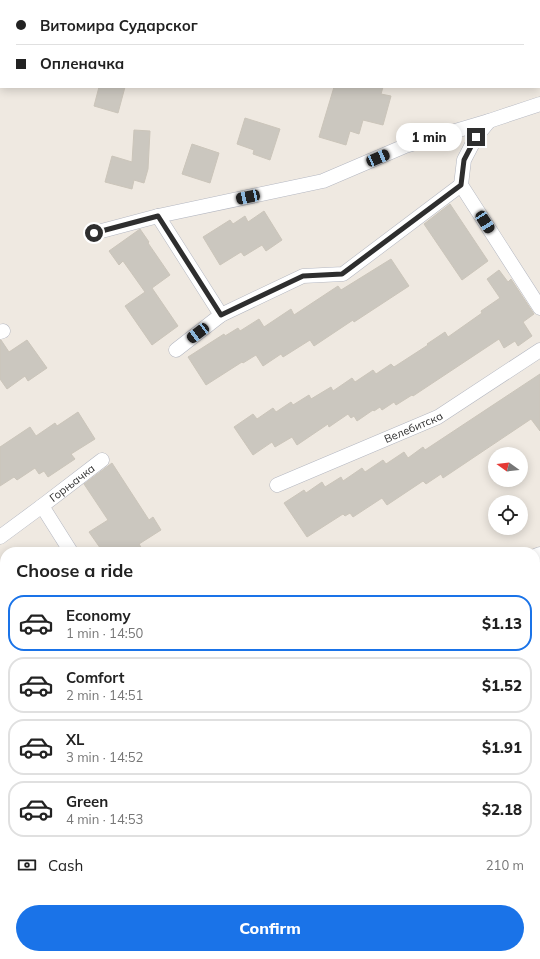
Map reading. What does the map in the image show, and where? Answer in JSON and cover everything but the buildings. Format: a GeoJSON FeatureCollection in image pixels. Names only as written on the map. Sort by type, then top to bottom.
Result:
{"type":"FeatureCollection","features":[{"type":"Feature","properties":{"kind":"street"},"geometry":{"type":"LineString","coordinates":[[94,233],[158,216],[323,181],[406,146],[540,104]]}},
{"type":"Feature","properties":{"kind":"street"},"geometry":{"type":"LineString","coordinates":[[489,121],[476,137],[464,160],[461,185],[540,308]]}},
{"type":"Feature","properties":{"kind":"street"},"geometry":{"type":"LineString","coordinates":[[176,350],[221,315],[303,276],[342,274],[461,185]]}},
{"type":"Feature","properties":{"kind":"street"},"geometry":{"type":"LineString","coordinates":[[158,216],[221,315]]}},
{"type":"Feature","properties":{"kind":"street","name":"Велебитска"},"geometry":{"type":"LineString","coordinates":[[277,485],[438,417],[540,350]]}},
{"type":"Feature","properties":{"kind":"street","name":"Горњачка"},"geometry":{"type":"LineString","coordinates":[[0,537],[102,460]]}},
{"type":"Feature","properties":{"kind":"street","name":"Горњачка"},"geometry":{"type":"LineString","coordinates":[[42,506],[68,547]]}},
{"type":"Feature","properties":{"kind":"route"},"geometry":{"type":"LineString","coordinates":[[94,233],[158,216],[221,315],[303,276],[342,274],[461,185],[464,160],[476,137]]}}]}
